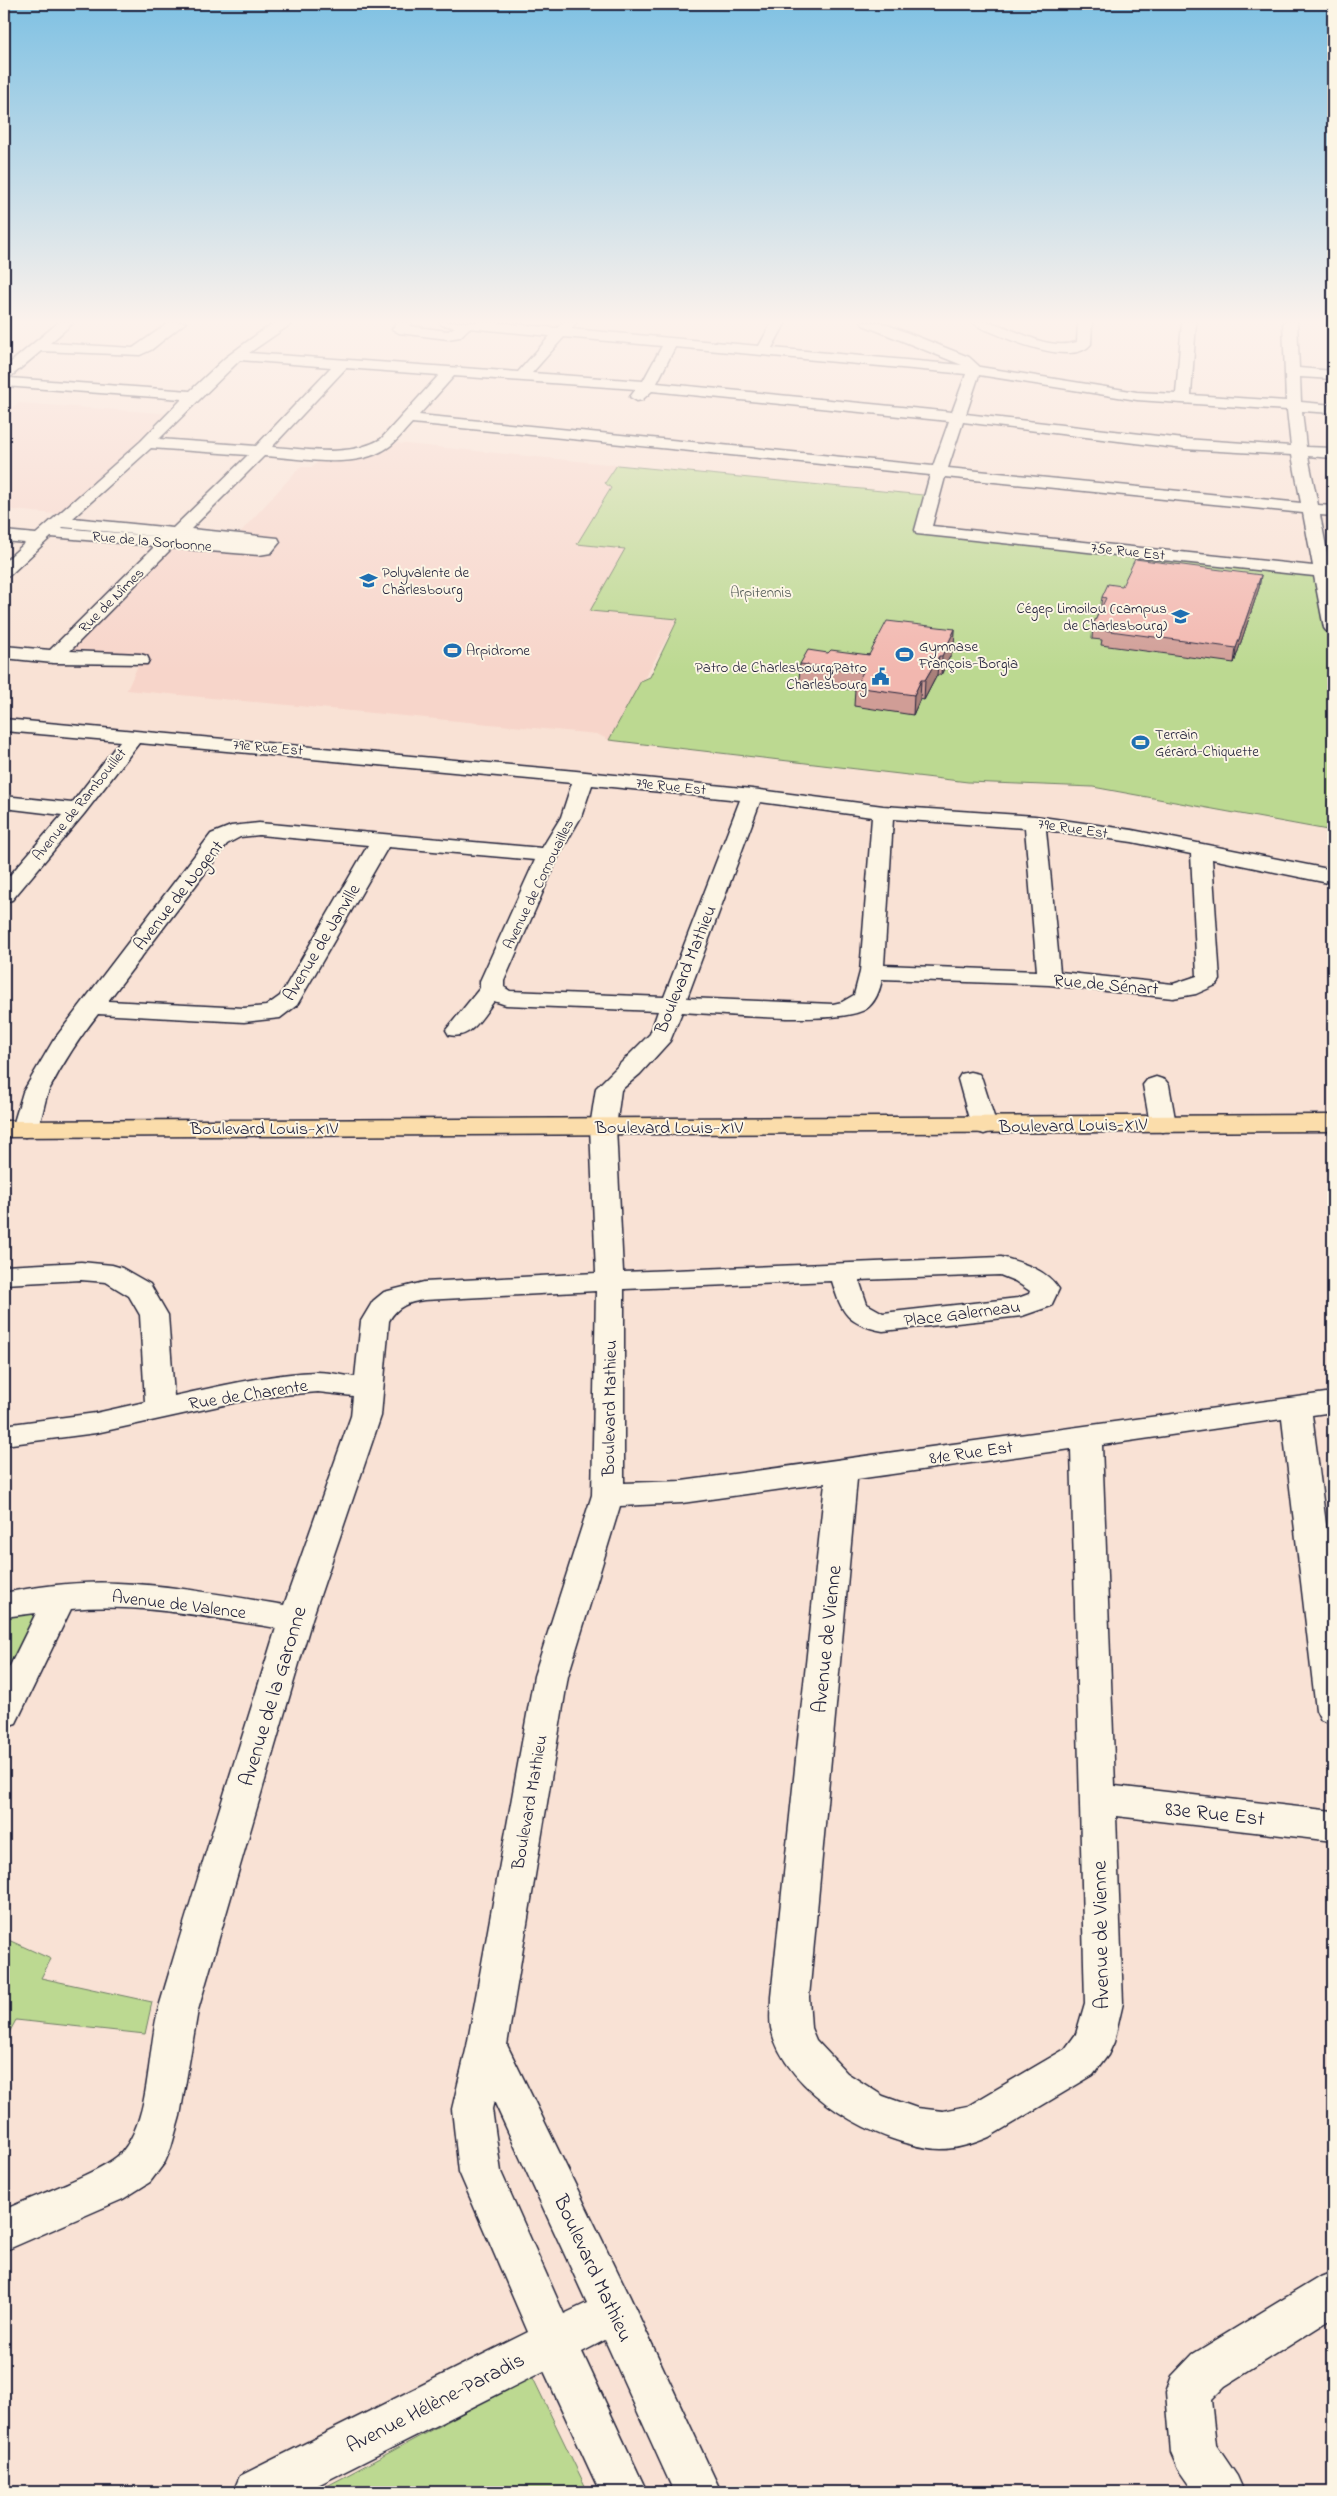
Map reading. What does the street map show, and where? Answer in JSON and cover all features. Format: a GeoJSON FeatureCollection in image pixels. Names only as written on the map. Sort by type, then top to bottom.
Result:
{"type":"FeatureCollection","features":[{"type":"Feature","properties":{"kind":"main road","name":"Boulevard Louis-XIV"},"geometry":{"type":"LineString","coordinates":[[15,1129],[1333,1123]]}},
{"type":"Feature","properties":{"kind":"street"},"geometry":{"type":"LineString","coordinates":[[4,571],[151,438]]}},
{"type":"Feature","properties":{"kind":"street","name":"Rue de Nîmes"},"geometry":{"type":"LineString","coordinates":[[54,657],[272,438]]}},
{"type":"Feature","properties":{"kind":"street"},"geometry":{"type":"LineString","coordinates":[[146,443],[336,456],[355,455],[373,450],[389,438]]}},
{"type":"Feature","properties":{"kind":"street"},"geometry":{"type":"LineString","coordinates":[[584,438],[811,465],[939,470],[1310,507],[1333,511]]}},
{"type":"Feature","properties":{"kind":"street"},"geometry":{"type":"LineString","coordinates":[[939,470],[950,438]]}},
{"type":"Feature","properties":{"kind":"street"},"geometry":{"type":"LineString","coordinates":[[1138,438],[1184,444],[1333,453]]}},
{"type":"Feature","properties":{"kind":"street"},"geometry":{"type":"LineString","coordinates":[[1298,438],[1310,507],[1328,572],[1333,628]]}},
{"type":"Feature","properties":{"kind":"street","name":"75e Rue Est"},"geometry":{"type":"LineString","coordinates":[[939,470],[924,530],[1328,572]]}},
{"type":"Feature","properties":{"kind":"street","name":"Rue de la Sorbonne"},"geometry":{"type":"LineString","coordinates":[[4,536],[48,531],[263,545]]}},
{"type":"Feature","properties":{"kind":"street","name":"Rue de Nîmes"},"geometry":{"type":"LineString","coordinates":[[4,652],[54,657],[102,656],[140,660]]}},
{"type":"Feature","properties":{"kind":"street","name":"79e Rue Est"},"geometry":{"type":"LineString","coordinates":[[4,725],[584,778],[752,795],[883,812],[1035,822],[1132,836],[1333,877]]}},
{"type":"Feature","properties":{"kind":"street","name":"Avenue de Rambouillet"},"geometry":{"type":"LineString","coordinates":[[4,896],[77,810],[134,736]]}},
{"type":"Feature","properties":{"kind":"street","name":"Avenue de Cornouailles"},"geometry":{"type":"LineString","coordinates":[[458,1030],[492,989],[492,981],[548,855],[571,817],[584,778]]}},
{"type":"Feature","properties":{"kind":"street","name":"Boulevard Mathieu"},"geometry":{"type":"LineString","coordinates":[[624,2492],[554,2342],[480,2172],[472,2109],[486,2046],[552,1676],[608,1495],[610,1281],[603,1127],[609,1088],[631,1070],[661,1036],[752,795]]}},
{"type":"Feature","properties":{"kind":"street"},"geometry":{"type":"LineString","coordinates":[[4,802],[77,810]]}},
{"type":"Feature","properties":{"kind":"street"},"geometry":{"type":"LineString","coordinates":[[492,989],[506,998],[521,1000],[832,1011],[848,1009],[857,1005],[868,992],[872,972],[883,812]]}},
{"type":"Feature","properties":{"kind":"street"},"geometry":{"type":"LineString","coordinates":[[1035,822],[1049,978]]}},
{"type":"Feature","properties":{"kind":"street","name":"Avenue de Nogent"},"geometry":{"type":"LineString","coordinates":[[15,1129],[65,1041],[93,1007],[220,839],[227,834],[236,830],[259,829],[548,855]]}},
{"type":"Feature","properties":{"kind":"street","name":"Avenue de Janville"},"geometry":{"type":"LineString","coordinates":[[93,1007],[244,1015],[272,1013],[289,1000],[381,841]]}},
{"type":"Feature","properties":{"kind":"street","name":"Rue de Sénart"},"geometry":{"type":"LineString","coordinates":[[872,972],[1049,978],[1173,990],[1188,989],[1208,980],[1201,850]]}},
{"type":"Feature","properties":{"kind":"street"},"geometry":{"type":"LineString","coordinates":[[970,1079],[984,1126]]}},
{"type":"Feature","properties":{"kind":"street"},"geometry":{"type":"LineString","coordinates":[[1156,1085],[1162,1124]]}},
{"type":"Feature","properties":{"kind":"street","name":"Place Galerneau"},"geometry":{"type":"LineString","coordinates":[[610,1281],[843,1272],[1001,1266],[1022,1272],[1036,1280],[1045,1289],[1041,1300],[1022,1307],[883,1322],[866,1320],[857,1313],[843,1272]]}},
{"type":"Feature","properties":{"kind":"street"},"geometry":{"type":"LineString","coordinates":[[4,1275],[81,1271],[119,1278],[140,1290],[154,1315],[160,1409]]}},
{"type":"Feature","properties":{"kind":"street","name":"Avenue de la Garonne"},"geometry":{"type":"LineString","coordinates":[[4,2231],[108,2185],[135,2168],[150,2148],[160,2116],[178,2010],[295,1619],[366,1416],[367,1388],[375,1321],[380,1309],[390,1300],[403,1294],[424,1291],[610,1281]]}},
{"type":"Feature","properties":{"kind":"street","name":"Rue de Charente"},"geometry":{"type":"LineString","coordinates":[[4,1435],[96,1423],[283,1385],[318,1382],[367,1388]]}},
{"type":"Feature","properties":{"kind":"street","name":"81e Rue Est"},"geometry":{"type":"LineString","coordinates":[[608,1495],[682,1492],[1333,1402]]}},
{"type":"Feature","properties":{"kind":"street"},"geometry":{"type":"LineString","coordinates":[[1296,1408],[1333,1710]]}},
{"type":"Feature","properties":{"kind":"street","name":"Avenue de Vienne"},"geometry":{"type":"LineString","coordinates":[[842,1470],[790,1997],[791,2028],[802,2052],[833,2086],[871,2111],[917,2127],[943,2130],[975,2124],[1079,2062],[1094,2042],[1104,2003],[1086,1436]]}},
{"type":"Feature","properties":{"kind":"street","name":"Avenue de Valence"},"geometry":{"type":"LineString","coordinates":[[4,1604],[60,1597],[117,1595],[175,1600],[295,1619]]}},
{"type":"Feature","properties":{"kind":"street"},"geometry":{"type":"LineString","coordinates":[[4,1714],[60,1597]]}},
{"type":"Feature","properties":{"kind":"street","name":"83e Rue Est"},"geometry":{"type":"LineString","coordinates":[[1098,1799],[1333,1826]]}},
{"type":"Feature","properties":{"kind":"street","name":"Boulevard Mathieu"},"geometry":{"type":"LineString","coordinates":[[486,2046],[698,2492]]}},
{"type":"Feature","properties":{"kind":"street"},"geometry":{"type":"LineString","coordinates":[[1221,2492],[1194,2453],[1188,2392],[1209,2370],[1333,2293]]}},
{"type":"Feature","properties":{"kind":"street","name":"Avenue Hélène-Paradis"},"geometry":{"type":"LineString","coordinates":[[256,2492],[614,2312]]}},
{"type":"Feature","properties":{"kind":"shaded area"},"geometry":{"type":"Polygon","coordinates":[[[4,438],[148,438],[65,515],[4,509],[4,438]]]}},
{"type":"Feature","properties":{"kind":"shaded area","name":"Polyvalente de Charlesbourg"},"geometry":{"type":"Polygon","coordinates":[[[386,442],[617,465],[605,483],[611,488],[577,544],[625,548],[678,619],[609,740],[597,734],[127,690],[140,661],[53,657],[168,543],[236,537],[300,467],[313,467],[322,455],[336,456],[386,442]]]}},
{"type":"Feature","properties":{"kind":"green space","name":"Arpitennis"},"geometry":{"type":"Polygon","coordinates":[[[617,465],[933,496],[924,529],[1323,572],[1333,628],[1333,831],[1093,787],[968,782],[609,740],[641,681],[650,677],[678,619],[590,611],[625,549],[577,544],[611,488],[605,483],[617,465]]]}},
{"type":"Feature","properties":{"kind":"green space"},"geometry":{"type":"Polygon","coordinates":[[[59,1597],[4,1713],[4,1605],[59,1597]]]}},
{"type":"Feature","properties":{"kind":"green space"},"geometry":{"type":"Polygon","coordinates":[[[4,1938],[51,1959],[41,1978],[152,2002],[145,2034],[16,2020],[4,2042],[4,1938]]]}},
{"type":"Feature","properties":{"kind":"green space"},"geometry":{"type":"Polygon","coordinates":[[[532,2376],[588,2492],[316,2492],[532,2376]]]}},
{"type":"Feature","properties":{"kind":"building","name":"Cégep Limoilou (campus de Charlesbourg)"},"geometry":{"type":"Polygon","coordinates":[[[1135,559],[1261,575],[1236,648],[1103,630],[1105,626],[1093,625],[1106,598],[1102,597],[1108,584],[1122,586],[1135,559]]]}},
{"type":"Feature","properties":{"kind":"building"},"geometry":{"type":"Polygon","coordinates":[[[887,621],[955,629],[942,656],[939,656],[925,680],[921,680],[914,695],[855,687],[863,672],[800,664],[808,650],[828,653],[831,650],[869,655],[887,621]]]}},
{"type":"Feature","properties":{"kind":"place","name":"Polyvalente de Charlesbourg"},"geometry":{"type":"Point","coordinates":[368,581]}},
{"type":"Feature","properties":{"kind":"place","name":"Cégep Limoilou (campus de Charlesbourg)"},"geometry":{"type":"Point","coordinates":[1181,617]}},
{"type":"Feature","properties":{"kind":"place","name":"Arpidrome"},"geometry":{"type":"Point","coordinates":[452,650]}},
{"type":"Feature","properties":{"kind":"place","name":"Gymnase François-Borgia"},"geometry":{"type":"Point","coordinates":[905,655]}},
{"type":"Feature","properties":{"kind":"place","name":"Patro de Charlesbourg;Patro Charlesbourg"},"geometry":{"type":"Point","coordinates":[881,676]}},
{"type":"Feature","properties":{"kind":"place","name":"Terrain Gérard-Chiquette"},"geometry":{"type":"Point","coordinates":[1141,743]}}]}
